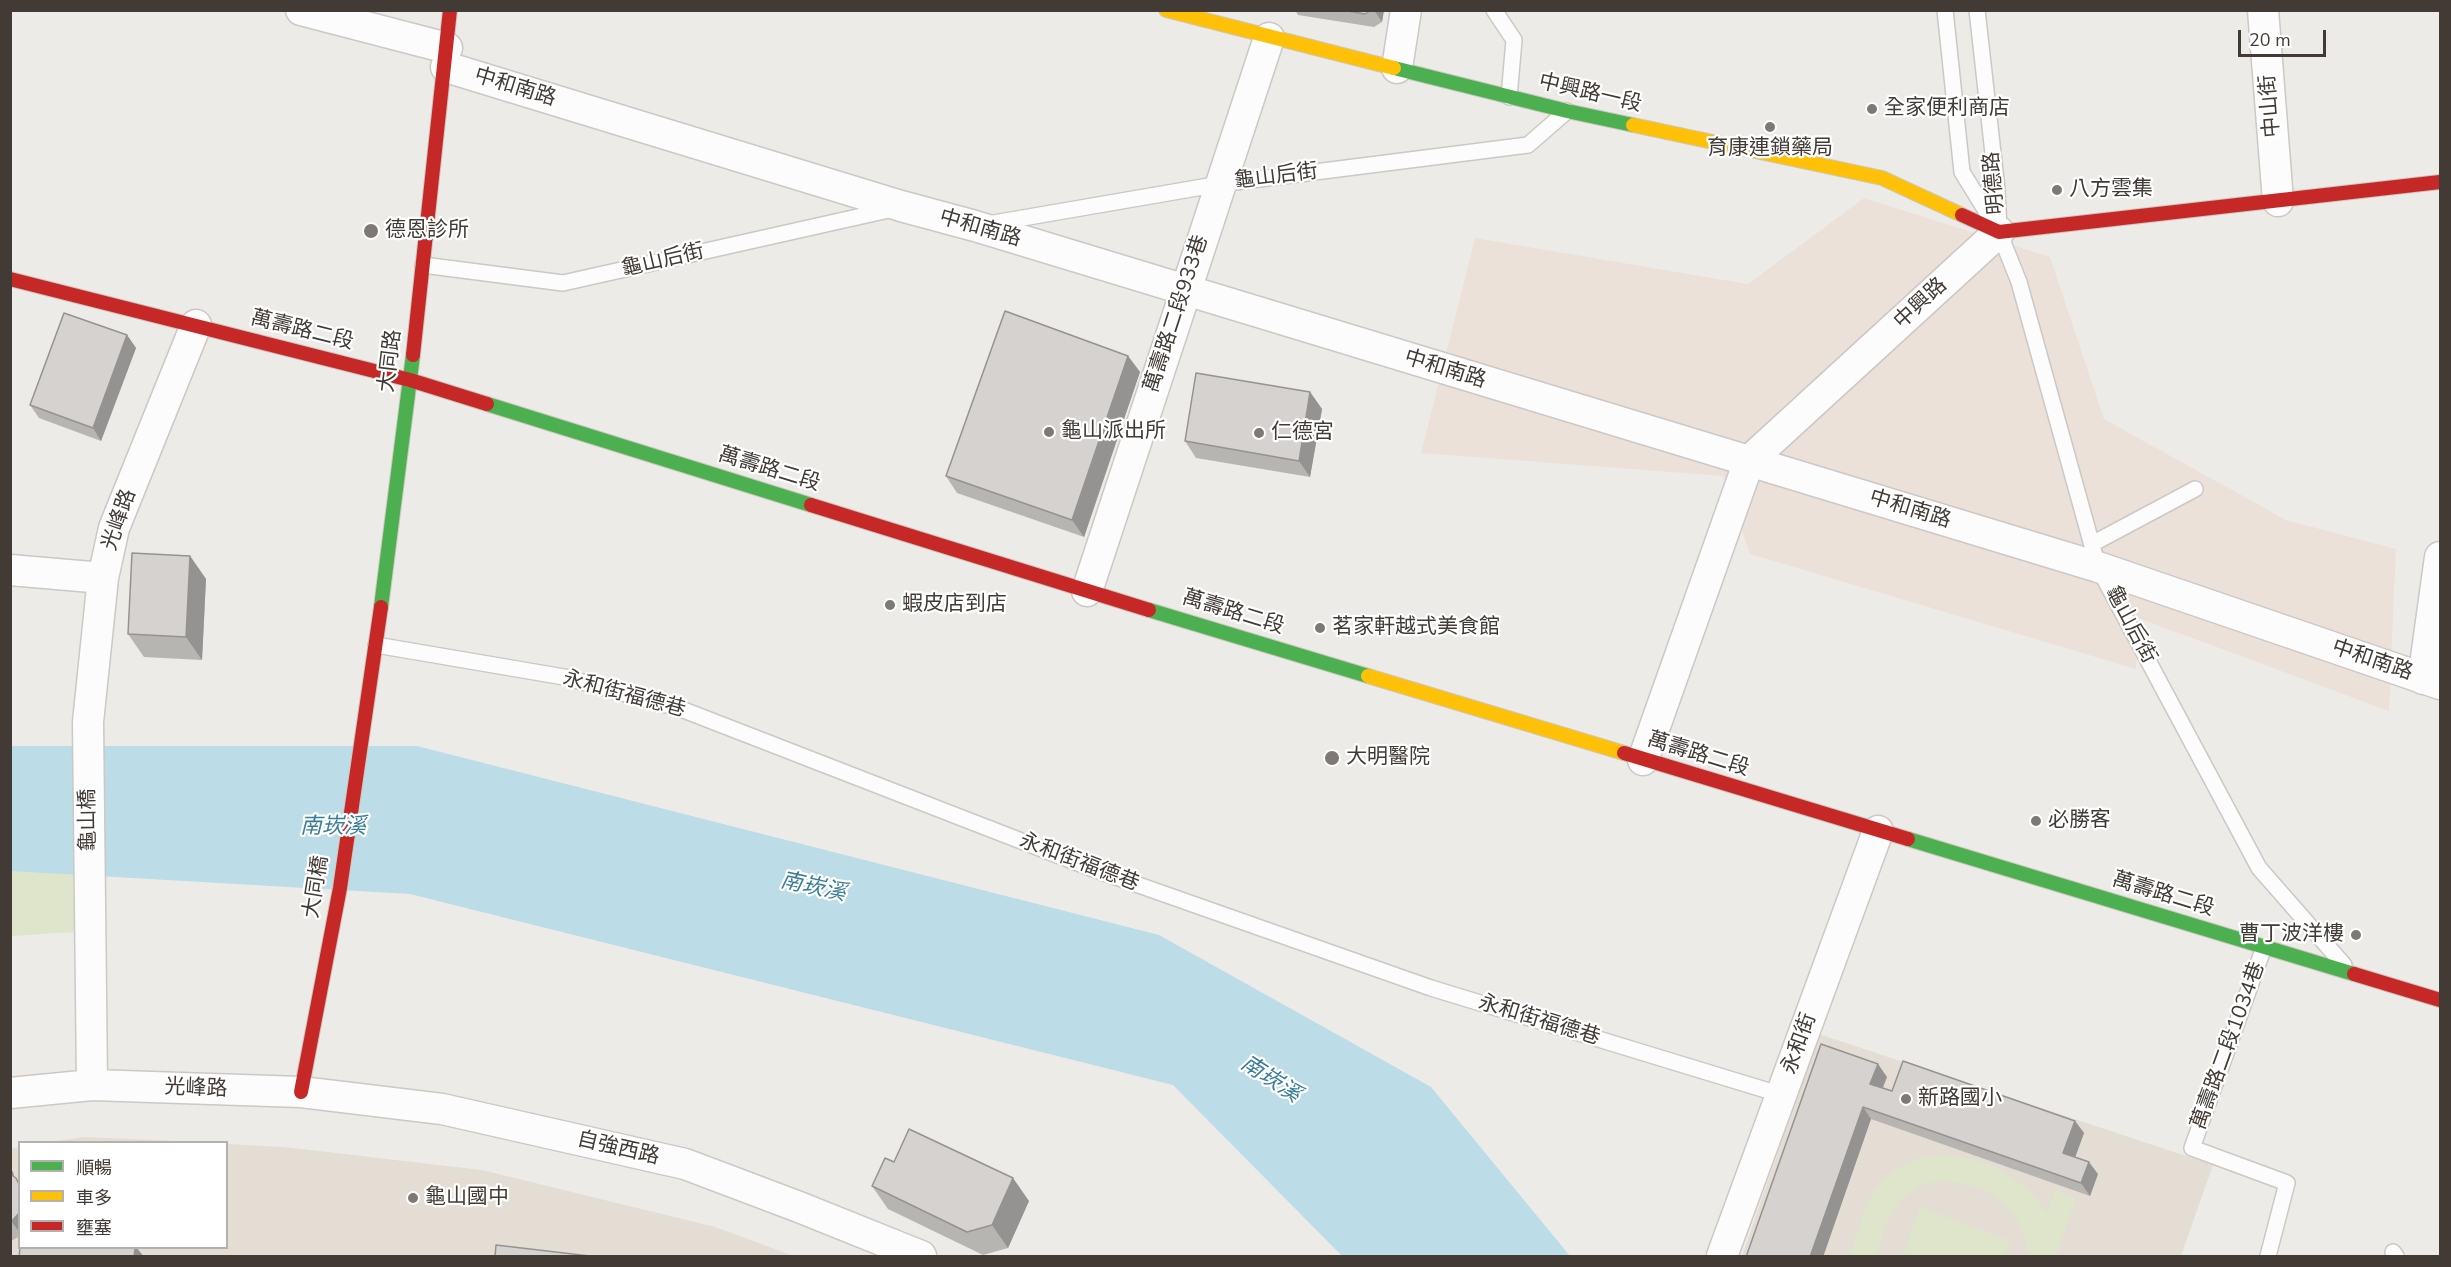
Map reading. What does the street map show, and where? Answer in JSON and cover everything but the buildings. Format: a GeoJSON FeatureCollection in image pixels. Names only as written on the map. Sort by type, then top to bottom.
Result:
{"type":"FeatureCollection","features":[{"type":"Feature","properties":{"kind":"main road","name":"大同路"},"geometry":{"type":"LineString","coordinates":[[366,715],[410,380],[450,10]]}},
{"type":"Feature","properties":{"kind":"main road","name":"中興路一段"},"geometry":{"type":"LineString","coordinates":[[1166,10],[1269,38],[1567,111],[1882,178],[1999,232]]}},
{"type":"Feature","properties":{"kind":"main road"},"geometry":{"type":"LineString","coordinates":[[1999,232],[2440,182]]}},
{"type":"Feature","properties":{"kind":"main road","name":"萬壽路二段"},"geometry":{"type":"LineString","coordinates":[[10,279],[410,380],[1087,591],[2440,1000]]}},
{"type":"Feature","properties":{"kind":"main road","name":"大同橋"},"geometry":{"type":"LineString","coordinates":[[301,1092],[314,1030],[366,715]]}},
{"type":"Feature","properties":{"kind":"street","name":"中和南路"},"geometry":{"type":"LineString","coordinates":[[301,10],[901,207],[975,226],[1749,461],[2095,555],[2432,681]]}},
{"type":"Feature","properties":{"kind":"street"},"geometry":{"type":"LineString","coordinates":[[1397,68],[1406,10]]}},
{"type":"Feature","properties":{"kind":"street","name":"中山街"},"geometry":{"type":"LineString","coordinates":[[2263,10],[2278,201]]}},
{"type":"Feature","properties":{"kind":"street","name":"萬壽路二段933巷"},"geometry":{"type":"LineString","coordinates":[[1087,591],[1269,38]]}},
{"type":"Feature","properties":{"kind":"street","name":"中興路"},"geometry":{"type":"LineString","coordinates":[[1643,760],[1749,461],[1999,232]]}},
{"type":"Feature","properties":{"kind":"street","name":"光峰路"},"geometry":{"type":"LineString","coordinates":[[88,725],[103,578],[114,528],[196,325]]}},
{"type":"Feature","properties":{"kind":"street"},"geometry":{"type":"LineString","coordinates":[[2432,681],[2440,557]]}},
{"type":"Feature","properties":{"kind":"street"},"geometry":{"type":"LineString","coordinates":[[10,570],[103,578]]}},
{"type":"Feature","properties":{"kind":"street","name":"龜山橋"},"geometry":{"type":"LineString","coordinates":[[88,725],[92,1085]]}},
{"type":"Feature","properties":{"kind":"street","name":"永和街"},"geometry":{"type":"LineString","coordinates":[[1722,1257],[1878,831]]}},
{"type":"Feature","properties":{"kind":"street","name":"光峰路"},"geometry":{"type":"LineString","coordinates":[[10,1093],[92,1085],[301,1092]]}},
{"type":"Feature","properties":{"kind":"street","name":"自強西路"},"geometry":{"type":"LineString","coordinates":[[301,1092],[442,1109],[685,1164],[800,1207],[921,1257]]}},
{"type":"Feature","properties":{"kind":"lane"},"geometry":{"type":"LineString","coordinates":[[1494,10],[1515,40],[1509,96]]}},
{"type":"Feature","properties":{"kind":"lane","name":"明德路"},"geometry":{"type":"LineString","coordinates":[[1945,10],[1962,172],[1999,232]]}},
{"type":"Feature","properties":{"kind":"lane","name":"明德路"},"geometry":{"type":"LineString","coordinates":[[1977,10],[1997,189],[1999,232]]}},
{"type":"Feature","properties":{"kind":"lane","name":"龜山后街"},"geometry":{"type":"LineString","coordinates":[[975,226],[1220,184],[1528,145],[1567,111]]}},
{"type":"Feature","properties":{"kind":"lane","name":"龜山后街"},"geometry":{"type":"LineString","coordinates":[[423,266],[563,283],[901,207]]}},
{"type":"Feature","properties":{"kind":"lane","name":"龜山后街"},"geometry":{"type":"LineString","coordinates":[[1999,232],[2019,282],[2095,555],[2259,868],[2351,973]]}},
{"type":"Feature","properties":{"kind":"lane"},"geometry":{"type":"LineString","coordinates":[[2095,555],[2194,489]]}},
{"type":"Feature","properties":{"kind":"lane","name":"永和街福德巷"},"geometry":{"type":"LineString","coordinates":[[375,645],[564,677],[681,709],[1096,870],[1431,988],[1782,1095]]}},
{"type":"Feature","properties":{"kind":"lane","name":"萬壽路二段1034巷"},"geometry":{"type":"LineString","coordinates":[[2264,947],[2192,1148],[2287,1183],[2268,1257]]}},
{"type":"Feature","properties":{"kind":"shaded area"},"geometry":{"type":"Polygon","coordinates":[[[1864,198],[2050,257],[2104,419],[2286,520],[2396,549],[2389,711],[2138,618],[2136,669],[1750,554],[1723,476],[1421,453],[1475,238],[1748,284],[1864,198]]]}},
{"type":"Feature","properties":{"kind":"shaded area","name":"新路國小"},"geometry":{"type":"Polygon","coordinates":[[[1819,1034],[2213,1165],[2181,1256],[1742,1256],[1819,1034]]]}},
{"type":"Feature","properties":{"kind":"shaded area"},"geometry":{"type":"Polygon","coordinates":[[[84,1137],[178,1141],[56,1141],[84,1137]]]}},
{"type":"Feature","properties":{"kind":"shaded area","name":"龜山國中"},"geometry":{"type":"Polygon","coordinates":[[[228,1144],[284,1147],[482,1170],[715,1227],[794,1256],[11,1256],[11,1149],[18,1147],[18,1249],[228,1249],[228,1144]]]}},
{"type":"Feature","properties":{"kind":"green space"},"geometry":{"type":"Polygon","coordinates":[[[11,869],[73,872],[75,932],[11,936],[11,869]]]}},
{"type":"Feature","properties":{"kind":"green space"},"geometry":{"type":"Polygon","coordinates":[[[1935,1155],[1969,1158],[1998,1169],[2024,1187],[2047,1212],[2055,1191],[2076,1199],[2056,1256],[2029,1256],[2018,1221],[2000,1200],[1975,1186],[1946,1181],[1918,1187],[1900,1201],[1887,1224],[1876,1256],[1850,1256],[1862,1219],[1875,1190],[1897,1169],[1935,1155]]]}},
{"type":"Feature","properties":{"kind":"green space"},"geometry":{"type":"Polygon","coordinates":[[[1920,1207],[2010,1241],[2004,1256],[1910,1256],[1903,1254],[1920,1207]]]}},
{"type":"Feature","properties":{"kind":"water","name":"南崁溪"},"geometry":{"type":"Polygon","coordinates":[[[10,746],[417,746],[1159,935],[1431,1087],[1570,1256],[1342,1256],[1173,1085],[410,894],[11,871],[10,746]]]}},
{"type":"Feature","properties":{"kind":"traffic: fast"},"geometry":{"type":"LineString","coordinates":[[1394,68],[1633,125]]}},
{"type":"Feature","properties":{"kind":"traffic: fast"},"geometry":{"type":"LineString","coordinates":[[381,607],[413,355]]}},
{"type":"Feature","properties":{"kind":"traffic: fast"},"geometry":{"type":"LineString","coordinates":[[487,404],[811,505]]}},
{"type":"Feature","properties":{"kind":"traffic: fast"},"geometry":{"type":"LineString","coordinates":[[1149,610],[1368,676]]}},
{"type":"Feature","properties":{"kind":"traffic: fast"},"geometry":{"type":"LineString","coordinates":[[1908,839],[2354,974]]}},
{"type":"Feature","properties":{"kind":"traffic: slow"},"geometry":{"type":"LineString","coordinates":[[1166,10],[1394,68]]}},
{"type":"Feature","properties":{"kind":"traffic: slow"},"geometry":{"type":"LineString","coordinates":[[1633,125],[1882,178],[1962,215]]}},
{"type":"Feature","properties":{"kind":"traffic: slow"},"geometry":{"type":"LineString","coordinates":[[1368,676],[1624,753]]}},
{"type":"Feature","properties":{"kind":"traffic: jam"},"geometry":{"type":"LineString","coordinates":[[413,355],[450,10]]}},
{"type":"Feature","properties":{"kind":"traffic: jam"},"geometry":{"type":"LineString","coordinates":[[1962,215],[1999,232],[2440,182]]}},
{"type":"Feature","properties":{"kind":"traffic: jam"},"geometry":{"type":"LineString","coordinates":[[10,279],[410,380],[487,404]]}},
{"type":"Feature","properties":{"kind":"traffic: jam"},"geometry":{"type":"LineString","coordinates":[[811,505],[1149,610]]}},
{"type":"Feature","properties":{"kind":"traffic: jam"},"geometry":{"type":"LineString","coordinates":[[301,1092],[340,888],[381,607]]}},
{"type":"Feature","properties":{"kind":"traffic: jam"},"geometry":{"type":"LineString","coordinates":[[1624,753],[1908,839]]}},
{"type":"Feature","properties":{"kind":"traffic: jam"},"geometry":{"type":"LineString","coordinates":[[2354,974],[2440,1000]]}},
{"type":"Feature","properties":{"kind":"place","name":"全家便利商店"},"geometry":{"type":"Point","coordinates":[1872,109]}},
{"type":"Feature","properties":{"kind":"place","name":"育康連鎖藥局"},"geometry":{"type":"Point","coordinates":[1770,127]}},
{"type":"Feature","properties":{"kind":"place","name":"八方雲集"},"geometry":{"type":"Point","coordinates":[2057,190]}},
{"type":"Feature","properties":{"kind":"place","name":"德恩診所"},"geometry":{"type":"Point","coordinates":[371,231]}},
{"type":"Feature","properties":{"kind":"place","name":"龜山派出所"},"geometry":{"type":"Point","coordinates":[1049,432]}},
{"type":"Feature","properties":{"kind":"place","name":"仁德宮"},"geometry":{"type":"Point","coordinates":[1259,433]}},
{"type":"Feature","properties":{"kind":"place","name":"蝦皮店到店"},"geometry":{"type":"Point","coordinates":[890,605]}},
{"type":"Feature","properties":{"kind":"place","name":"茗家軒越式美食館"},"geometry":{"type":"Point","coordinates":[1320,628]}},
{"type":"Feature","properties":{"kind":"place","name":"大明醫院"},"geometry":{"type":"Point","coordinates":[1332,758]}},
{"type":"Feature","properties":{"kind":"place","name":"必勝客"},"geometry":{"type":"Point","coordinates":[2036,821]}},
{"type":"Feature","properties":{"kind":"place","name":"曹丁波洋樓"},"geometry":{"type":"Point","coordinates":[2356,935]}},
{"type":"Feature","properties":{"kind":"place","name":"新路國小"},"geometry":{"type":"Point","coordinates":[1906,1099]}},
{"type":"Feature","properties":{"kind":"place","name":"龜山國中"},"geometry":{"type":"Point","coordinates":[413,1198]}}]}
